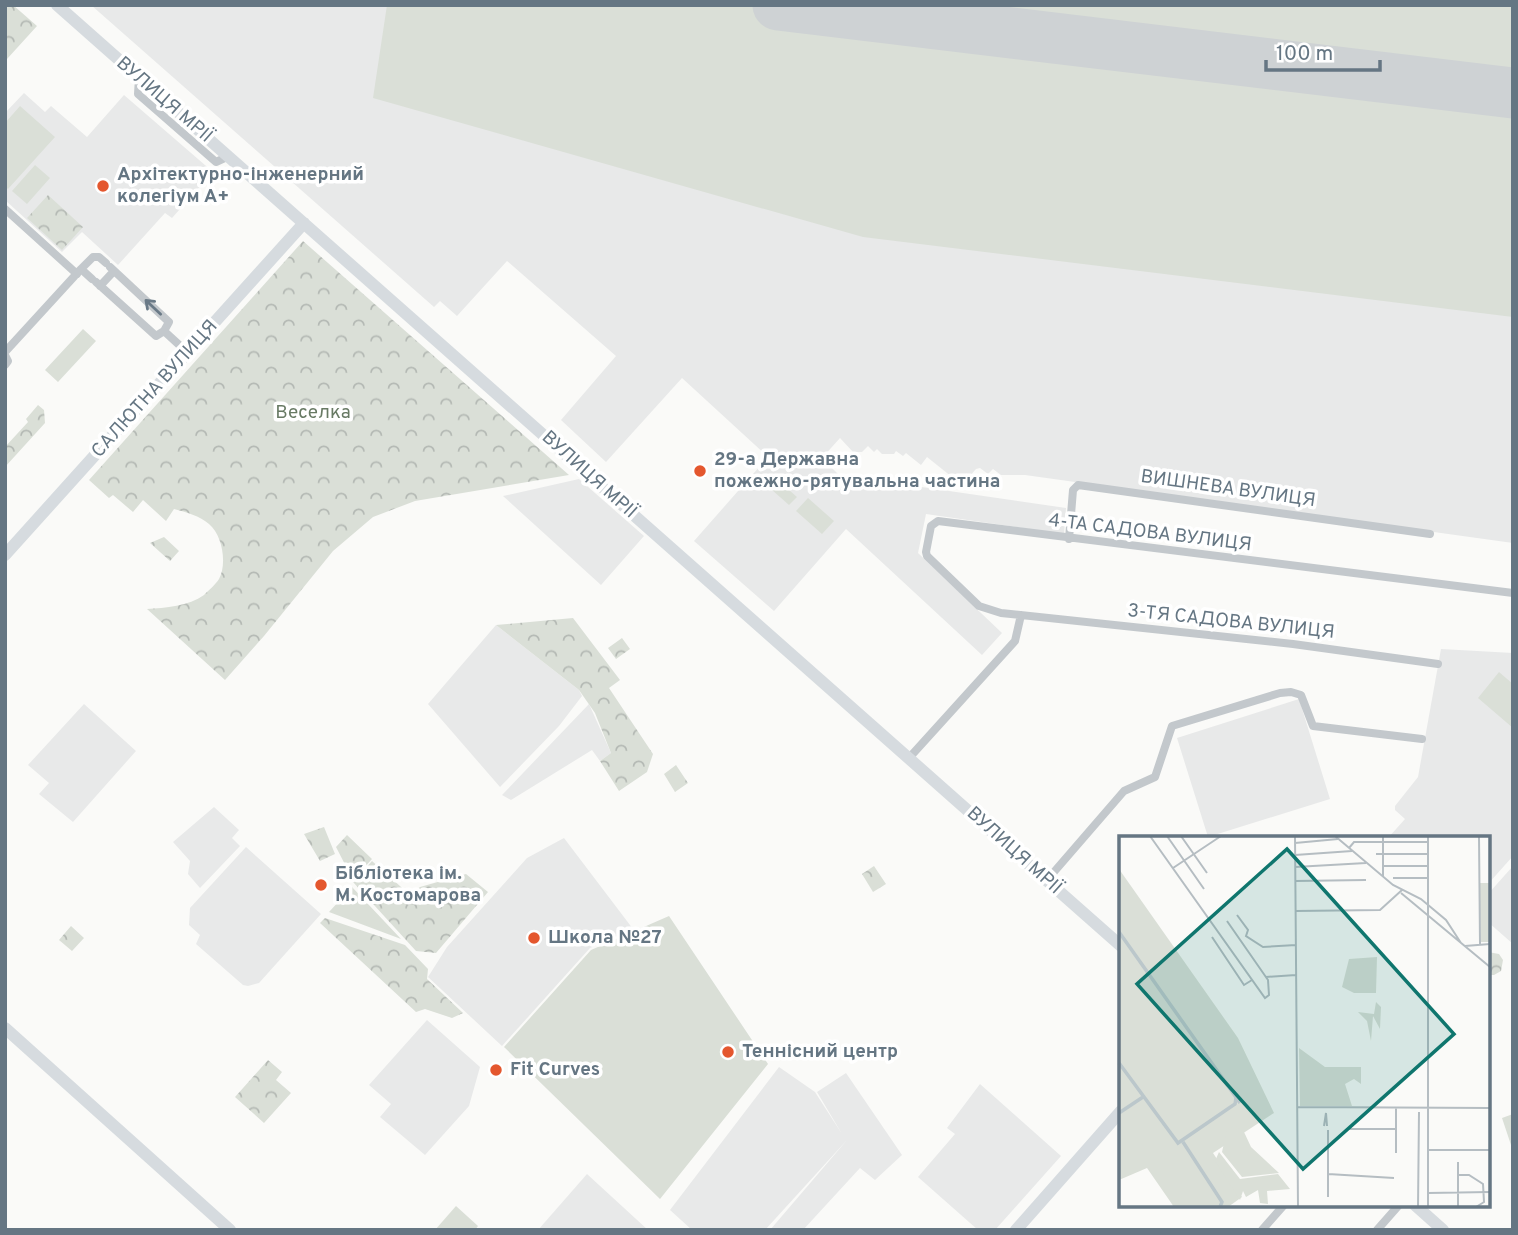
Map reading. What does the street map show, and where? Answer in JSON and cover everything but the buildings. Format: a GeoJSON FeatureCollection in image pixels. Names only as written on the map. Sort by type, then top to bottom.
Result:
{"type":"FeatureCollection","features":[{"type":"Feature","properties":{"kind":"street","name":"ВУЛИЦЯ МРІЇ"},"geometry":{"type":"LineString","coordinates":[[57,5],[1119,944]]}},
{"type":"Feature","properties":{"kind":"street"},"geometry":{"type":"LineString","coordinates":[[5,209],[79,271],[96,282],[156,336],[164,331],[169,322],[99,257],[93,257],[79,271],[5,354],[8,361],[5,365]]}},
{"type":"Feature","properties":{"kind":"street","name":"САЛЮТНА ВУЛИЦЯ"},"geometry":{"type":"LineString","coordinates":[[5,555],[304,223]]}},
{"type":"Feature","properties":{"kind":"street"},"geometry":{"type":"LineString","coordinates":[[96,282],[110,267]]}},
{"type":"Feature","properties":{"kind":"street"},"geometry":{"type":"LineString","coordinates":[[164,331],[188,353]]}},
{"type":"Feature","properties":{"kind":"street","name":"ВИШНЕВА ВУЛИЦЯ"},"geometry":{"type":"LineString","coordinates":[[1069,539],[1073,490],[1078,485],[1430,534]]}},
{"type":"Feature","properties":{"kind":"street","name":"4-ТА САДОВА ВУЛИЦЯ"},"geometry":{"type":"LineString","coordinates":[[1021,615],[1000,613],[979,606],[927,556],[931,526],[938,521],[1513,593]]}},
{"type":"Feature","properties":{"kind":"street"},"geometry":{"type":"LineString","coordinates":[[909,758],[1015,641],[1021,615]]}},
{"type":"Feature","properties":{"kind":"street","name":"3-ТЯ САДОВА ВУЛИЦЯ"},"geometry":{"type":"LineString","coordinates":[[1021,615],[1293,644],[1438,664]]}},
{"type":"Feature","properties":{"kind":"street"},"geometry":{"type":"LineString","coordinates":[[1046,880],[1124,791],[1155,777],[1172,726],[1286,692],[1301,695],[1313,726],[1422,739]]}},
{"type":"Feature","properties":{"kind":"street"},"geometry":{"type":"LineString","coordinates":[[5,1028],[230,1230]]}},
{"type":"Feature","properties":{"kind":"street"},"geometry":{"type":"LineString","coordinates":[[1016,1230],[1119,1113]]}},
{"type":"Feature","properties":{"kind":"street"},"geometry":{"type":"LineString","coordinates":[[1262,1230],[1282,1207]]}},
{"type":"Feature","properties":{"kind":"street"},"geometry":{"type":"LineString","coordinates":[[1377,1230],[1397,1207]]}},
{"type":"Feature","properties":{"kind":"street"},"geometry":{"type":"LineString","coordinates":[[1417,1207],[1443,1230]]}},
{"type":"Feature","properties":{"kind":"shaded area"},"geometry":{"type":"Polygon","coordinates":[[[91,5],[1513,5],[1513,543],[1025,475],[1001,475],[993,469],[988,474],[980,468],[976,469],[962,485],[927,457],[921,465],[906,453],[903,456],[896,451],[894,454],[882,454],[877,449],[874,452],[868,446],[862,452],[853,452],[840,438],[822,458],[839,475],[1066,508],[1064,534],[926,514],[918,553],[1002,633],[982,655],[846,529],[774,611],[694,541],[768,457],[682,378],[606,462],[561,420],[616,356],[507,261],[457,316],[440,301],[434,307],[91,5]]]}},
{"type":"Feature","properties":{"kind":"shaded area","name":"Архітектурно-інженерний колегіум А+"},"geometry":{"type":"Polygon","coordinates":[[[24,93],[45,112],[51,106],[87,137],[124,95],[213,172],[172,218],[165,213],[118,265],[82,232],[62,252],[5,200],[5,113],[24,93]]]}},
{"type":"Feature","properties":{"kind":"shaded area"},"geometry":{"type":"Polygon","coordinates":[[[579,479],[644,536],[601,585],[503,496],[579,479]]]}},
{"type":"Feature","properties":{"kind":"shaded area"},"geometry":{"type":"Polygon","coordinates":[[[496,625],[579,690],[582,696],[559,726],[500,787],[428,704],[496,625]]]}},
{"type":"Feature","properties":{"kind":"shaded area"},"geometry":{"type":"Polygon","coordinates":[[[1441,649],[1513,653],[1513,856],[1490,882],[1490,836],[1390,836],[1405,819],[1395,810],[1395,806],[1418,777],[1441,649]]]}},
{"type":"Feature","properties":{"kind":"shaded area"},"geometry":{"type":"Polygon","coordinates":[[[1299,699],[1330,799],[1208,836],[1177,738],[1299,699]]]}},
{"type":"Feature","properties":{"kind":"shaded area"},"geometry":{"type":"Polygon","coordinates":[[[84,704],[136,751],[73,822],[39,794],[49,783],[28,765],[84,704]]]}},
{"type":"Feature","properties":{"kind":"shaded area"},"geometry":{"type":"Polygon","coordinates":[[[589,704],[611,753],[600,761],[592,750],[511,800],[502,795],[589,704]]]}},
{"type":"Feature","properties":{"kind":"shaded area"},"geometry":{"type":"Polygon","coordinates":[[[214,807],[239,830],[232,838],[240,846],[200,888],[188,874],[190,861],[173,842],[214,807]]]}},
{"type":"Feature","properties":{"kind":"shaded area","name":"Школа №27"},"geometry":{"type":"Polygon","coordinates":[[[564,838],[633,929],[590,948],[502,1046],[428,977],[447,947],[527,858],[564,838]]]}},
{"type":"Feature","properties":{"kind":"shaded area"},"geometry":{"type":"Polygon","coordinates":[[[246,847],[321,914],[259,983],[248,986],[243,985],[196,944],[200,935],[189,925],[190,908],[246,847]]]}},
{"type":"Feature","properties":{"kind":"shaded area"},"geometry":{"type":"Polygon","coordinates":[[[1513,866],[1513,944],[1490,924],[1490,892],[1513,866]]]}},
{"type":"Feature","properties":{"kind":"shaded area"},"geometry":{"type":"Polygon","coordinates":[[[427,1020],[480,1067],[469,1106],[425,1155],[380,1117],[391,1104],[369,1085],[427,1020]]]}},
{"type":"Feature","properties":{"kind":"shaded area"},"geometry":{"type":"Polygon","coordinates":[[[779,1067],[815,1092],[842,1134],[817,1092],[846,1073],[902,1155],[875,1180],[860,1168],[803,1230],[770,1230],[847,1140],[765,1230],[692,1230],[670,1210],[779,1067]]]}},
{"type":"Feature","properties":{"kind":"shaded area"},"geometry":{"type":"Polygon","coordinates":[[[980,1084],[1061,1156],[995,1230],[978,1230],[918,1177],[955,1134],[947,1128],[980,1084]]]}},
{"type":"Feature","properties":{"kind":"shaded area"},"geometry":{"type":"Polygon","coordinates":[[[587,1174],[648,1230],[538,1230],[587,1174]]]}},
{"type":"Feature","properties":{"kind":"green space"},"geometry":{"type":"Polygon","coordinates":[[[13,5],[37,26],[7,59],[5,7],[13,5]]]}},
{"type":"Feature","properties":{"kind":"green space"},"geometry":{"type":"Polygon","coordinates":[[[387,5],[1513,5],[1513,317],[863,237],[373,98],[387,5]]]}},
{"type":"Feature","properties":{"kind":"green space"},"geometry":{"type":"Polygon","coordinates":[[[20,106],[55,137],[8,189],[5,186],[5,123],[20,106]]]}},
{"type":"Feature","properties":{"kind":"green space"},"geometry":{"type":"Polygon","coordinates":[[[35,165],[50,178],[27,204],[12,191],[35,165]]]}},
{"type":"Feature","properties":{"kind":"green space"},"geometry":{"type":"Polygon","coordinates":[[[48,195],[83,227],[62,250],[27,218],[48,195]]]}},
{"type":"Feature","properties":{"kind":"green space","name":"Веселка"},"geometry":{"type":"Polygon","coordinates":[[[303,241],[569,475],[415,501],[373,517],[333,551],[225,680],[147,609],[191,602],[204,595],[216,583],[223,566],[223,558],[214,529],[201,519],[174,509],[166,521],[143,500],[133,512],[113,495],[109,498],[89,480],[303,241]]]}},
{"type":"Feature","properties":{"kind":"green space"},"geometry":{"type":"Polygon","coordinates":[[[83,329],[96,341],[58,382],[45,370],[83,329]]]}},
{"type":"Feature","properties":{"kind":"green space"},"geometry":{"type":"Polygon","coordinates":[[[38,405],[44,410],[45,423],[5,467],[5,447],[28,422],[26,419],[38,405]]]}},
{"type":"Feature","properties":{"kind":"green space"},"geometry":{"type":"Polygon","coordinates":[[[780,482],[797,497],[789,505],[772,490],[780,482]]]}},
{"type":"Feature","properties":{"kind":"green space"},"geometry":{"type":"Polygon","coordinates":[[[808,498],[834,521],[822,534],[796,511],[808,498]]]}},
{"type":"Feature","properties":{"kind":"green space"},"geometry":{"type":"Polygon","coordinates":[[[164,537],[179,551],[170,561],[150,543],[164,537]]]}},
{"type":"Feature","properties":{"kind":"green space"},"geometry":{"type":"Polygon","coordinates":[[[573,618],[620,680],[609,688],[653,754],[647,772],[619,791],[600,761],[611,753],[595,713],[579,690],[496,625],[573,618]]]}},
{"type":"Feature","properties":{"kind":"green space"},"geometry":{"type":"Polygon","coordinates":[[[622,638],[630,649],[616,659],[608,648],[622,638]]]}},
{"type":"Feature","properties":{"kind":"green space"},"geometry":{"type":"Polygon","coordinates":[[[1499,672],[1513,684],[1513,728],[1478,698],[1499,672]]]}},
{"type":"Feature","properties":{"kind":"green space"},"geometry":{"type":"Polygon","coordinates":[[[676,765],[688,783],[675,792],[664,774],[676,765]]]}},
{"type":"Feature","properties":{"kind":"green space"},"geometry":{"type":"Polygon","coordinates":[[[324,827],[335,854],[320,861],[304,834],[324,827]]]}},
{"type":"Feature","properties":{"kind":"green space"},"geometry":{"type":"Polygon","coordinates":[[[347,835],[372,859],[353,880],[336,847],[347,835]]]}},
{"type":"Feature","properties":{"kind":"green space"},"geometry":{"type":"Polygon","coordinates":[[[372,861],[410,895],[420,887],[466,874],[488,892],[436,953],[416,951],[353,882],[372,861]]]}},
{"type":"Feature","properties":{"kind":"green space"},"geometry":{"type":"Polygon","coordinates":[[[874,866],[886,884],[873,892],[862,874],[874,866]]]}},
{"type":"Feature","properties":{"kind":"green space"},"geometry":{"type":"Polygon","coordinates":[[[352,887],[401,939],[329,912],[352,887]]]}},
{"type":"Feature","properties":{"kind":"green space"},"geometry":{"type":"Polygon","coordinates":[[[669,916],[768,1064],[660,1199],[504,1047],[591,950],[669,916]]]}},
{"type":"Feature","properties":{"kind":"green space"},"geometry":{"type":"Polygon","coordinates":[[[325,918],[405,945],[428,969],[427,979],[463,1013],[452,1018],[425,1009],[416,1012],[320,923],[325,918]]]}},
{"type":"Feature","properties":{"kind":"green space"},"geometry":{"type":"Polygon","coordinates":[[[71,926],[84,938],[72,951],[59,940],[71,926]]]}},
{"type":"Feature","properties":{"kind":"green space"},"geometry":{"type":"Polygon","coordinates":[[[1490,952],[1499,954],[1503,960],[1501,971],[1490,975],[1490,952]]]}},
{"type":"Feature","properties":{"kind":"green space"},"geometry":{"type":"Polygon","coordinates":[[[268,1060],[282,1072],[276,1080],[291,1093],[264,1123],[235,1097],[268,1060]]]}},
{"type":"Feature","properties":{"kind":"green space"},"geometry":{"type":"Polygon","coordinates":[[[1513,1114],[1513,1151],[1502,1118],[1513,1114]]]}},
{"type":"Feature","properties":{"kind":"green space"},"geometry":{"type":"Polygon","coordinates":[[[456,1206],[478,1226],[475,1230],[435,1230],[456,1206]]]}},
{"type":"Feature","properties":{"kind":"runway"},"geometry":{"type":"LineString","coordinates":[[778,5],[1513,93]]}},
{"type":"Feature","properties":{"kind":"place","name":"Архітектурно-інженерний колегіум А+"},"geometry":{"type":"Point","coordinates":[103,186]}},
{"type":"Feature","properties":{"kind":"place","name":"29-а Державна пожежно-рятувальна частина"},"geometry":{"type":"Point","coordinates":[700,471]}},
{"type":"Feature","properties":{"kind":"place","name":"Бібліотека ім. М. Костомарова"},"geometry":{"type":"Point","coordinates":[321,885]}},
{"type":"Feature","properties":{"kind":"place","name":"Школа №27"},"geometry":{"type":"Point","coordinates":[534,938]}},
{"type":"Feature","properties":{"kind":"place","name":"Теннісний центр"},"geometry":{"type":"Point","coordinates":[728,1052]}},
{"type":"Feature","properties":{"kind":"place","name":"Fit Curves"},"geometry":{"type":"Point","coordinates":[496,1070]}}]}
